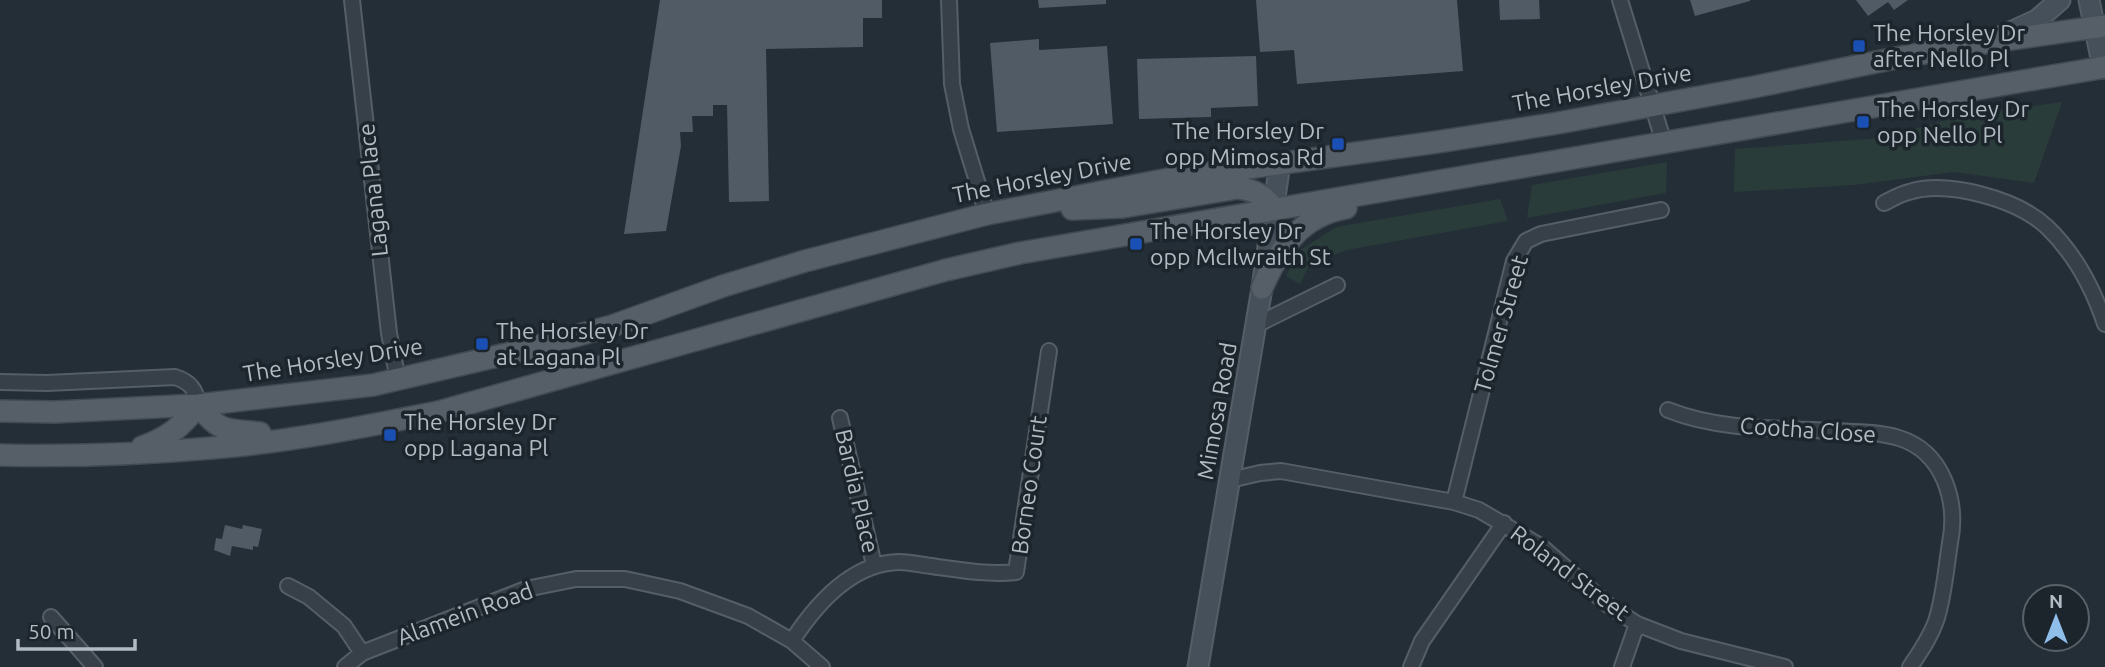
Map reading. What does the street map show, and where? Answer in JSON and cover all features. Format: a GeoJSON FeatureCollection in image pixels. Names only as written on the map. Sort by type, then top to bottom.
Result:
{"type":"FeatureCollection","features":[{"type":"Feature","properties":{"kind":"main road"},"geometry":{"type":"LineString","coordinates":[[1983,43],[2017,31],[2037,20],[2060,0]]}},
{"type":"Feature","properties":{"kind":"main road"},"geometry":{"type":"LineString","coordinates":[[0,455],[122,455],[214,448],[297,437],[438,412],[946,270],[1020,253],[2104,68],[2100,27],[2089,0]]}},
{"type":"Feature","properties":{"kind":"main road","name":"The Horsley Drive"},"geometry":{"type":"LineString","coordinates":[[0,411],[198,405],[336,390],[398,380],[612,326],[723,286],[793,265],[987,214],[1174,178],[1437,142],[1654,106],[1983,43],[2100,27]]}},
{"type":"Feature","properties":{"kind":"main road","name":"Mimosa Road"},"geometry":{"type":"LineString","coordinates":[[1198,667],[1256,325],[1280,163]]}},
{"type":"Feature","properties":{"kind":"main road"},"geometry":{"type":"LineString","coordinates":[[1262,288],[1274,259],[1286,243],[1318,217],[1334,210],[1396,200],[1476,175]]}},
{"type":"Feature","properties":{"kind":"main road"},"geometry":{"type":"LineString","coordinates":[[987,214],[1123,207],[1238,188],[1251,190],[1265,197],[1274,209]]}},
{"type":"Feature","properties":{"kind":"main road"},"geometry":{"type":"LineString","coordinates":[[122,455],[176,431],[198,405],[211,421],[222,429],[297,437]]}},
{"type":"Feature","properties":{"kind":"street","name":"Lagana Place"},"geometry":{"type":"LineString","coordinates":[[352,0],[389,333],[398,380]]}},
{"type":"Feature","properties":{"kind":"street"},"geometry":{"type":"LineString","coordinates":[[949,0],[952,84],[961,129],[987,214]]}},
{"type":"Feature","properties":{"kind":"street"},"geometry":{"type":"LineString","coordinates":[[1620,0],[1664,143]]}},
{"type":"Feature","properties":{"kind":"street"},"geometry":{"type":"LineString","coordinates":[[1884,203],[1910,191],[1940,188],[1983,195],[2017,208],[2045,225],[2066,248],[2086,279],[2105,324]]}},
{"type":"Feature","properties":{"kind":"street","name":"Tolmer Street"},"geometry":{"type":"LineString","coordinates":[[1454,502],[1514,261],[1526,241],[1541,234],[1661,210]]}},
{"type":"Feature","properties":{"kind":"street"},"geometry":{"type":"LineString","coordinates":[[1256,325],[1337,285]]}},
{"type":"Feature","properties":{"kind":"street","name":"Borneo Court"},"geometry":{"type":"LineString","coordinates":[[792,642],[812,610],[843,583],[874,565],[900,562],[991,575],[1016,572],[1049,351]]}},
{"type":"Feature","properties":{"kind":"street"},"geometry":{"type":"LineString","coordinates":[[0,381],[47,383],[175,377],[185,380],[192,387],[198,405]]}},
{"type":"Feature","properties":{"kind":"street","name":"Cootha Close"},"geometry":{"type":"LineString","coordinates":[[1668,410],[1695,420],[1740,426],[1874,432],[1902,439],[1924,452],[1938,468],[1951,496],[1953,526],[1937,620],[1910,667]]}},
{"type":"Feature","properties":{"kind":"street","name":"Bardia Place"},"geometry":{"type":"LineString","coordinates":[[840,418],[874,565]]}},
{"type":"Feature","properties":{"kind":"street","name":"Roland Street"},"geometry":{"type":"LineString","coordinates":[[1230,480],[1281,471],[1454,502],[1504,523],[1542,547],[1608,605],[1637,624],[1681,641],[1785,667]]}},
{"type":"Feature","properties":{"kind":"street"},"geometry":{"type":"LineString","coordinates":[[1411,667],[1422,641],[1504,523]]}},
{"type":"Feature","properties":{"kind":"street","name":"Alamein Road"},"geometry":{"type":"LineString","coordinates":[[345,667],[362,653],[526,589],[576,579],[625,579],[680,592],[748,616],[792,642],[822,667]]}},
{"type":"Feature","properties":{"kind":"street"},"geometry":{"type":"LineString","coordinates":[[288,586],[309,597],[344,625],[362,653]]}},
{"type":"Feature","properties":{"kind":"street"},"geometry":{"type":"LineString","coordinates":[[51,617],[95,667]]}},
{"type":"Feature","properties":{"kind":"street"},"geometry":{"type":"LineString","coordinates":[[1622,667],[1637,624]]}},
{"type":"Feature","properties":{"kind":"green space"},"geometry":{"type":"Polygon","coordinates":[[[2062,102],[2034,183],[1954,172],[1854,185],[1734,192],[1735,149],[1882,138],[1959,116],[2062,102]]]}},
{"type":"Feature","properties":{"kind":"green space"},"geometry":{"type":"Polygon","coordinates":[[[1667,162],[1666,193],[1527,218],[1532,185],[1667,162]]]}},
{"type":"Feature","properties":{"kind":"green space"},"geometry":{"type":"Polygon","coordinates":[[[1500,199],[1508,221],[1347,250],[1310,264],[1300,284],[1286,276],[1299,251],[1336,227],[1500,199]]]}},
{"type":"Feature","properties":{"kind":"building"},"geometry":{"type":"Polygon","coordinates":[[[660,0],[882,0],[882,18],[863,18],[863,47],[766,49],[769,201],[729,202],[727,105],[713,105],[713,116],[692,116],[693,132],[680,132],[681,146],[666,231],[624,234],[660,0]]]}},
{"type":"Feature","properties":{"kind":"building"},"geometry":{"type":"Polygon","coordinates":[[[1038,0],[1106,0],[1106,4],[1039,8],[1038,0]]]}},
{"type":"Feature","properties":{"kind":"building"},"geometry":{"type":"Polygon","coordinates":[[[1256,0],[1457,0],[1463,71],[1297,84],[1294,50],[1260,52],[1256,0]]]}},
{"type":"Feature","properties":{"kind":"building"},"geometry":{"type":"Polygon","coordinates":[[[1499,0],[1539,0],[1540,19],[1500,20],[1499,0]]]}},
{"type":"Feature","properties":{"kind":"building"},"geometry":{"type":"Polygon","coordinates":[[[1690,0],[1750,0],[1750,1],[1695,16],[1690,0]]]}},
{"type":"Feature","properties":{"kind":"building"},"geometry":{"type":"Polygon","coordinates":[[[1856,0],[1908,0],[1894,10],[1888,2],[1868,16],[1856,0]]]}},
{"type":"Feature","properties":{"kind":"building"},"geometry":{"type":"Polygon","coordinates":[[[1039,39],[1039,50],[1107,46],[1113,124],[997,132],[990,43],[1039,39]]]}},
{"type":"Feature","properties":{"kind":"building"},"geometry":{"type":"Polygon","coordinates":[[[1256,56],[1258,106],[1211,108],[1211,117],[1139,119],[1137,59],[1256,56]]]}},
{"type":"Feature","properties":{"kind":"building"},"geometry":{"type":"Polygon","coordinates":[[[225,525],[242,529],[243,525],[262,529],[258,547],[253,546],[253,550],[232,546],[230,556],[214,550],[216,538],[222,539],[225,525]]]}},
{"type":"Feature","properties":{"kind":"place","name":"The Horsley Dr after Nello Pl"},"geometry":{"type":"Point","coordinates":[1859,46]}},
{"type":"Feature","properties":{"kind":"place","name":"The Horsley Dr opp Nello Pl"},"geometry":{"type":"Point","coordinates":[1863,122]}},
{"type":"Feature","properties":{"kind":"place","name":"The Horsley Dr opp Mimosa Rd"},"geometry":{"type":"Point","coordinates":[1338,144]}},
{"type":"Feature","properties":{"kind":"place","name":"The Horsley Dr opp McIlwraith St"},"geometry":{"type":"Point","coordinates":[1136,244]}},
{"type":"Feature","properties":{"kind":"place","name":"The Horsley Dr at Lagana Pl"},"geometry":{"type":"Point","coordinates":[482,344]}},
{"type":"Feature","properties":{"kind":"place","name":"The Horsley Dr opp Lagana Pl"},"geometry":{"type":"Point","coordinates":[390,435]}}]}
